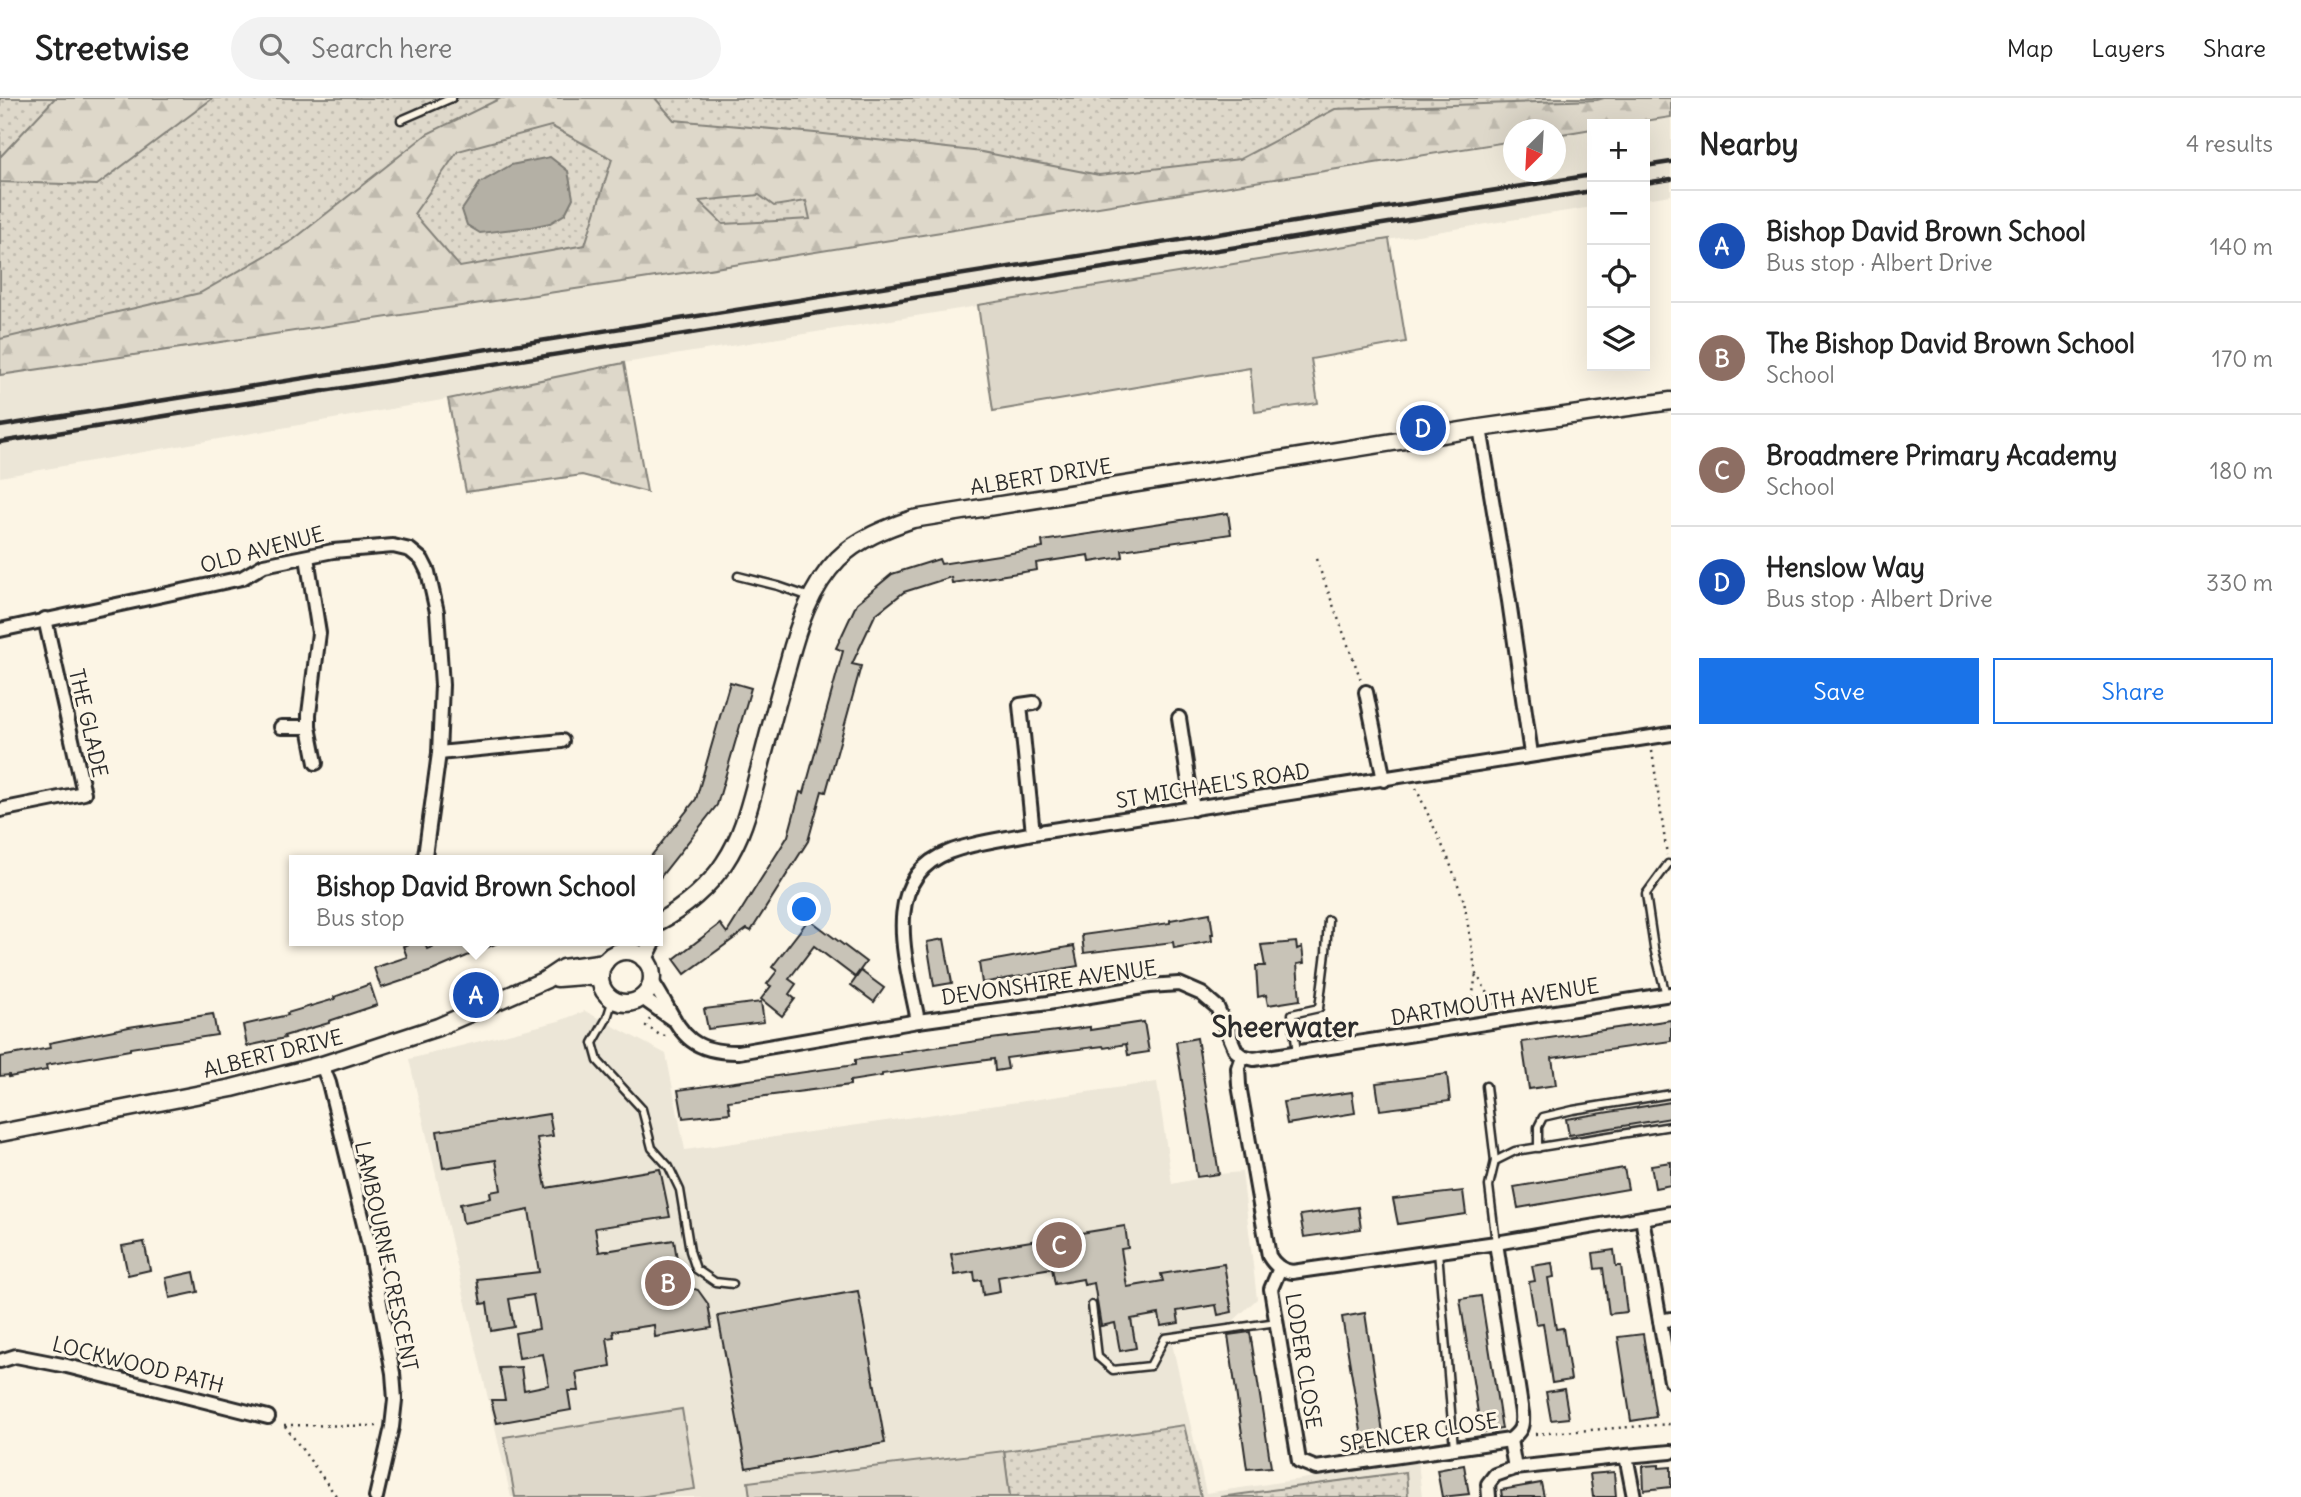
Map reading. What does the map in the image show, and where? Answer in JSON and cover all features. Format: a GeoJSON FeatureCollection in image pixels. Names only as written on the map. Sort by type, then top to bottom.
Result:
{"type":"FeatureCollection","features":[{"type":"Feature","properties":{"kind":"street","name":"ALBERT DRIVE"},"geometry":{"type":"LineString","coordinates":[[663,921],[710,880],[733,848],[751,798],[793,646],[810,597],[838,559],[855,545],[876,534],[913,519],[1480,428],[1671,401]]}},
{"type":"Feature","properties":{"kind":"street"},"geometry":{"type":"LineString","coordinates":[[1480,428],[1531,754]]}},
{"type":"Feature","properties":{"kind":"street","name":"OLD AVENUE"},"geometry":{"type":"LineString","coordinates":[[0,630],[242,578],[264,565],[307,556],[393,546],[410,550],[422,560],[428,572],[438,612],[442,684],[439,753],[425,855]]}},
{"type":"Feature","properties":{"kind":"street"},"geometry":{"type":"LineString","coordinates":[[307,556],[318,634],[309,727],[316,763]]}},
{"type":"Feature","properties":{"kind":"street","name":"THE GLADE"},"geometry":{"type":"LineString","coordinates":[[0,810],[84,793],[45,619]]}},
{"type":"Feature","properties":{"kind":"street"},"geometry":{"type":"LineString","coordinates":[[1366,692],[1384,780]]}},
{"type":"Feature","properties":{"kind":"street"},"geometry":{"type":"LineString","coordinates":[[1033,833],[1020,705],[1034,703]]}},
{"type":"Feature","properties":{"kind":"street"},"geometry":{"type":"LineString","coordinates":[[1179,718],[1194,808]]}},
{"type":"Feature","properties":{"kind":"street"},"geometry":{"type":"LineString","coordinates":[[282,727],[309,727]]}},
{"type":"Feature","properties":{"kind":"street","name":"ST MICHAEL'S ROAD"},"geometry":{"type":"LineString","coordinates":[[918,1021],[902,918],[905,898],[921,871],[933,860],[951,851],[1033,833],[1671,734]]}},
{"type":"Feature","properties":{"kind":"street"},"geometry":{"type":"LineString","coordinates":[[439,753],[562,741]]}},
{"type":"Feature","properties":{"kind":"street"},"geometry":{"type":"LineString","coordinates":[[626,946],[644,959],[650,968],[649,987],[641,997],[632,1002],[613,999],[606,994],[602,970],[615,953],[626,946]]}},
{"type":"Feature","properties":{"kind":"street"},"geometry":{"type":"LineString","coordinates":[[644,959],[650,946]]}},
{"type":"Feature","properties":{"kind":"street","name":"ALBERT DRIVE"},"geometry":{"type":"LineString","coordinates":[[0,1133],[232,1088],[322,1065],[438,1027],[545,980],[583,976],[602,970]]}},
{"type":"Feature","properties":{"kind":"street","name":"DEVONSHIRE AVENUE"},"geometry":{"type":"LineString","coordinates":[[651,980],[684,1033],[697,1045],[718,1052],[739,1052],[918,1021],[1149,986],[1179,984],[1202,994],[1217,1007],[1233,1046],[1242,1056]]}},
{"type":"Feature","properties":{"kind":"street","name":"DARTMOUTH AVENUE"},"geometry":{"type":"LineString","coordinates":[[1242,1056],[1254,1059],[1297,1053],[1668,995]]}},
{"type":"Feature","properties":{"kind":"street","name":"DEVONSHIRE AVENUE"},"geometry":{"type":"LineString","coordinates":[[641,997],[673,1019]]}},
{"type":"Feature","properties":{"kind":"street"},"geometry":{"type":"LineString","coordinates":[[1242,1056],[1238,1068],[1239,1085],[1269,1256],[1280,1268],[1292,1272],[1496,1243],[1671,1213]]}},
{"type":"Feature","properties":{"kind":"street","name":"LAMBOURNE CRESCENT"},"geometry":{"type":"LineString","coordinates":[[322,1065],[329,1083],[370,1249],[393,1373],[393,1427],[376,1497]]}},
{"type":"Feature","properties":{"kind":"street"},"geometry":{"type":"LineString","coordinates":[[1642,1218],[1666,1320],[1671,1381]]}},
{"type":"Feature","properties":{"kind":"street","name":"SPENCER CLOSE"},"geometry":{"type":"LineString","coordinates":[[1299,1461],[1317,1468],[1454,1448],[1515,1436],[1523,1424],[1522,1413],[1496,1243]]}},
{"type":"Feature","properties":{"kind":"street","name":"LODER CLOSE"},"geometry":{"type":"LineString","coordinates":[[1280,1268],[1271,1289],[1299,1461]]}},
{"type":"Feature","properties":{"kind":"street","name":"LOCKWOOD PATH"},"geometry":{"type":"LineString","coordinates":[[0,1361],[16,1356],[67,1366],[268,1417]]}},
{"type":"Feature","properties":{"kind":"street"},"geometry":{"type":"LineString","coordinates":[[1515,1436],[1515,1468]]}},
{"type":"Feature","properties":{"kind":"street"},"geometry":{"type":"LineString","coordinates":[[1489,1497],[1488,1484],[1495,1475],[1515,1468],[1671,1452]]}},
{"type":"Feature","properties":{"kind":"street"},"geometry":{"type":"LineString","coordinates":[[1626,1456],[1634,1497]]}},
{"type":"Feature","properties":{"kind":"lane"},"geometry":{"type":"LineString","coordinates":[[401,120],[452,98]]}},
{"type":"Feature","properties":{"kind":"lane"},"geometry":{"type":"LineString","coordinates":[[738,576],[810,597]]}},
{"type":"Feature","properties":{"kind":"lane"},"geometry":{"type":"LineString","coordinates":[[1668,864],[1646,894],[1654,948],[1668,995]]}},
{"type":"Feature","properties":{"kind":"lane"},"geometry":{"type":"LineString","coordinates":[[1297,1053],[1292,1014],[1319,1008],[1328,920]]}},
{"type":"Feature","properties":{"kind":"lane"},"geometry":{"type":"LineString","coordinates":[[613,999],[607,1018],[593,1043],[598,1061],[642,1109],[652,1148],[669,1167],[680,1190],[690,1251],[696,1269],[715,1282],[733,1283]]}},
{"type":"Feature","properties":{"kind":"lane"},"geometry":{"type":"LineString","coordinates":[[1486,1086],[1495,1161],[1489,1186],[1496,1243]]}},
{"type":"Feature","properties":{"kind":"lane"},"geometry":{"type":"LineString","coordinates":[[1538,1148],[1538,1127],[1543,1117],[1671,1094]]}},
{"type":"Feature","properties":{"kind":"lane"},"geometry":{"type":"LineString","coordinates":[[1495,1161],[1515,1152],[1671,1126]]}},
{"type":"Feature","properties":{"kind":"lane"},"geometry":{"type":"LineString","coordinates":[[1438,1251],[1454,1448]]}},
{"type":"Feature","properties":{"kind":"lane"},"geometry":{"type":"LineString","coordinates":[[1092,1305],[1098,1357],[1113,1370],[1150,1366],[1165,1338],[1276,1322]]}},
{"type":"Feature","properties":{"kind":"path"},"geometry":{"type":"LineString","coordinates":[[1316,559],[1366,692]]}},
{"type":"Feature","properties":{"kind":"path"},"geometry":{"type":"LineString","coordinates":[[1650,737],[1668,864]]}},
{"type":"Feature","properties":{"kind":"path"},"geometry":{"type":"LineString","coordinates":[[1410,775],[1448,858],[1464,901],[1476,974],[1470,1014],[1458,1016],[1460,1027]]}},
{"type":"Feature","properties":{"kind":"path"},"geometry":{"type":"LineString","coordinates":[[1476,974],[1505,1021]]}},
{"type":"Feature","properties":{"kind":"path"},"geometry":{"type":"LineString","coordinates":[[646,1026],[660,1035],[677,1036],[684,1033]]}},
{"type":"Feature","properties":{"kind":"path"},"geometry":{"type":"LineString","coordinates":[[268,1417],[284,1425],[337,1497]]}},
{"type":"Feature","properties":{"kind":"path"},"geometry":{"type":"LineString","coordinates":[[284,1425],[348,1424],[393,1427]]}},
{"type":"Feature","properties":{"kind":"path"},"geometry":{"type":"LineString","coordinates":[[1515,1436],[1671,1424]]}},
{"type":"Feature","properties":{"kind":"shaded area"},"geometry":{"type":"Polygon","coordinates":[[[1671,107],[1671,195],[1650,198],[1650,119],[1611,119],[1671,107]]]}},
{"type":"Feature","properties":{"kind":"shaded area"},"geometry":{"type":"Polygon","coordinates":[[[1587,124],[1587,208],[624,363],[448,399],[0,477],[0,369],[1503,135],[1503,182],[1566,182],[1566,128],[1587,124]]]}},
{"type":"Feature","properties":{"kind":"shaded area"},"geometry":{"type":"Polygon","coordinates":[[[550,157],[568,171],[573,198],[565,214],[550,223],[480,233],[467,225],[462,210],[480,183],[511,165],[550,157]]]}},
{"type":"Feature","properties":{"kind":"shaded area"},"geometry":{"type":"Polygon","coordinates":[[[585,1011],[666,1054],[685,1150],[1157,1082],[1172,1184],[1242,1172],[1257,1299],[1220,1333],[1171,1339],[1206,1493],[1418,1462],[1422,1497],[511,1497],[409,1059],[559,1021],[585,1011]]]}},
{"type":"Feature","properties":{"kind":"green space"},"geometry":{"type":"Polygon","coordinates":[[[0,98],[1671,98],[1671,107],[1566,122],[1566,119],[1503,119],[1503,132],[0,369],[0,98]]]}},
{"type":"Feature","properties":{"kind":"green space"},"geometry":{"type":"Polygon","coordinates":[[[55,98],[213,98],[97,185],[0,182],[0,157],[55,98]]]}},
{"type":"Feature","properties":{"kind":"green space"},"geometry":{"type":"Polygon","coordinates":[[[501,98],[655,98],[674,120],[982,152],[1099,175],[1240,159],[1335,109],[1604,98],[1671,98],[1671,117],[1650,120],[1587,119],[1587,130],[1566,133],[1566,119],[1503,119],[1503,143],[709,269],[0,375],[0,339],[200,293],[293,240],[427,134],[501,98]],[[551,126],[458,151],[414,214],[460,267],[585,245],[612,159],[551,126]],[[759,195],[699,201],[723,224],[810,219],[806,201],[774,206],[759,195]]]}},
{"type":"Feature","properties":{"kind":"green space"},"geometry":{"type":"Polygon","coordinates":[[[1389,239],[1406,342],[1311,359],[1318,403],[1255,412],[1250,368],[993,411],[978,305],[1389,239]]]}},
{"type":"Feature","properties":{"kind":"green space"},"geometry":{"type":"Polygon","coordinates":[[[624,363],[647,492],[582,475],[466,492],[448,399],[624,363]]]}},
{"type":"Feature","properties":{"kind":"green space"},"geometry":{"type":"Polygon","coordinates":[[[682,1409],[695,1489],[638,1497],[515,1497],[504,1437],[682,1409]]]}},
{"type":"Feature","properties":{"kind":"green space"},"geometry":{"type":"Polygon","coordinates":[[[1184,1425],[1201,1497],[1010,1497],[1004,1451],[1184,1425]]]}},
{"type":"Feature","properties":{"kind":"green space"},"geometry":{"type":"Polygon","coordinates":[[[1004,1451],[1010,1497],[750,1497],[748,1482],[1004,1451]]]}},
{"type":"Feature","properties":{"kind":"green space"},"geometry":{"type":"Polygon","coordinates":[[[1406,1472],[1408,1497],[1220,1497],[1406,1472]]]}},
{"type":"Feature","properties":{"kind":"building"},"geometry":{"type":"Polygon","coordinates":[[[1228,513],[1231,534],[1122,550],[1123,557],[1090,562],[1089,555],[1036,563],[1037,570],[952,583],[951,577],[904,592],[875,615],[852,664],[861,666],[826,792],[822,791],[808,841],[751,931],[747,929],[685,974],[674,959],[720,924],[727,933],[788,836],[800,792],[804,793],[843,651],[836,648],[857,603],[892,574],[939,559],[941,564],[1043,548],[1042,541],[1228,513]]]}},
{"type":"Feature","properties":{"kind":"building"},"geometry":{"type":"Polygon","coordinates":[[[730,682],[751,688],[717,805],[663,874],[663,855],[652,855],[696,799],[730,682]]]}},
{"type":"Feature","properties":{"kind":"building"},"geometry":{"type":"Polygon","coordinates":[[[1210,913],[1212,941],[1174,948],[1173,942],[1084,953],[1082,935],[1170,923],[1170,920],[1210,913]]]}},
{"type":"Feature","properties":{"kind":"building"},"geometry":{"type":"Polygon","coordinates":[[[809,919],[866,962],[855,977],[814,946],[789,979],[796,984],[789,994],[795,999],[782,1016],[761,999],[771,986],[767,984],[777,971],[772,967],[809,919]]]}},
{"type":"Feature","properties":{"kind":"building"},"geometry":{"type":"Polygon","coordinates":[[[944,939],[952,983],[934,986],[927,942],[944,939]]]}},
{"type":"Feature","properties":{"kind":"building"},"geometry":{"type":"Polygon","coordinates":[[[1296,942],[1297,949],[1302,947],[1304,963],[1297,964],[1300,1000],[1268,1005],[1266,995],[1258,997],[1256,966],[1265,966],[1261,945],[1296,942]]]}},
{"type":"Feature","properties":{"kind":"building"},"geometry":{"type":"Polygon","coordinates":[[[403,946],[426,946],[427,949],[434,946],[490,946],[432,971],[381,988],[374,968],[407,957],[403,946]]]}},
{"type":"Feature","properties":{"kind":"building"},"geometry":{"type":"Polygon","coordinates":[[[1074,946],[1078,966],[982,983],[979,963],[1074,946]]]}},
{"type":"Feature","properties":{"kind":"building"},"geometry":{"type":"Polygon","coordinates":[[[861,971],[884,988],[874,1002],[851,985],[861,971]]]}},
{"type":"Feature","properties":{"kind":"building"},"geometry":{"type":"Polygon","coordinates":[[[370,984],[377,1005],[284,1036],[285,1038],[247,1046],[243,1025],[288,1015],[287,1013],[335,999],[334,997],[370,984]]]}},
{"type":"Feature","properties":{"kind":"building"},"geometry":{"type":"Polygon","coordinates":[[[761,1002],[764,1022],[708,1029],[704,1009],[761,1002]]]}},
{"type":"Feature","properties":{"kind":"building"},"geometry":{"type":"Polygon","coordinates":[[[213,1014],[217,1035],[130,1048],[46,1065],[47,1070],[9,1077],[0,1076],[0,1057],[50,1048],[49,1043],[213,1014]]]}},
{"type":"Feature","properties":{"kind":"building"},"geometry":{"type":"Polygon","coordinates":[[[1671,1020],[1671,1041],[1552,1058],[1556,1085],[1529,1089],[1522,1042],[1671,1020]]]}},
{"type":"Feature","properties":{"kind":"building"},"geometry":{"type":"Polygon","coordinates":[[[1144,1022],[1149,1052],[1128,1055],[1126,1044],[1006,1058],[1008,1069],[995,1071],[994,1059],[882,1074],[850,1081],[850,1085],[728,1101],[730,1113],[683,1118],[678,1090],[855,1065],[855,1060],[901,1054],[900,1052],[1144,1022]]]}},
{"type":"Feature","properties":{"kind":"building"},"geometry":{"type":"Polygon","coordinates":[[[1197,1038],[1219,1174],[1197,1177],[1176,1042],[1197,1038]]]}},
{"type":"Feature","properties":{"kind":"building"},"geometry":{"type":"Polygon","coordinates":[[[1447,1074],[1450,1101],[1380,1110],[1376,1083],[1447,1074]]]}},
{"type":"Feature","properties":{"kind":"building"},"geometry":{"type":"Polygon","coordinates":[[[1352,1092],[1355,1113],[1287,1124],[1283,1102],[1352,1092]]]}},
{"type":"Feature","properties":{"kind":"building"},"geometry":{"type":"Polygon","coordinates":[[[1671,1102],[1671,1118],[1569,1135],[1566,1119],[1671,1102]]]}},
{"type":"Feature","properties":{"kind":"building"},"geometry":{"type":"Polygon","coordinates":[[[549,1114],[553,1136],[537,1138],[546,1188],[660,1169],[670,1217],[595,1228],[599,1252],[674,1240],[681,1285],[698,1290],[708,1304],[712,1328],[655,1337],[654,1325],[613,1331],[614,1337],[607,1338],[611,1366],[576,1372],[579,1391],[568,1391],[571,1410],[497,1423],[491,1400],[505,1400],[499,1368],[521,1367],[524,1390],[549,1385],[543,1354],[519,1358],[515,1333],[539,1329],[533,1295],[509,1299],[514,1327],[491,1331],[487,1303],[481,1304],[477,1279],[539,1272],[529,1210],[463,1223],[460,1204],[491,1198],[490,1192],[501,1190],[496,1160],[443,1168],[437,1131],[549,1114]]]}},
{"type":"Feature","properties":{"kind":"building"},"geometry":{"type":"Polygon","coordinates":[[[1671,1162],[1671,1185],[1655,1188],[1651,1165],[1671,1162]]]}},
{"type":"Feature","properties":{"kind":"building"},"geometry":{"type":"Polygon","coordinates":[[[1624,1168],[1628,1189],[1518,1208],[1514,1187],[1624,1168]]]}},
{"type":"Feature","properties":{"kind":"building"},"geometry":{"type":"Polygon","coordinates":[[[1463,1191],[1466,1214],[1398,1224],[1393,1199],[1463,1191]]]}},
{"type":"Feature","properties":{"kind":"building"},"geometry":{"type":"Polygon","coordinates":[[[1358,1207],[1361,1229],[1304,1237],[1300,1215],[1358,1207]]]}},
{"type":"Feature","properties":{"kind":"building"},"geometry":{"type":"Polygon","coordinates":[[[1125,1226],[1128,1248],[1121,1249],[1127,1287],[1163,1281],[1161,1274],[1224,1264],[1232,1312],[1218,1315],[1216,1305],[1177,1311],[1179,1323],[1161,1326],[1159,1314],[1131,1319],[1136,1348],[1120,1351],[1115,1323],[1101,1326],[1094,1283],[1084,1285],[1083,1279],[1055,1284],[1052,1268],[998,1277],[1000,1292],[983,1295],[981,1280],[975,1281],[974,1272],[955,1275],[951,1254],[1125,1226]]]}},
{"type":"Feature","properties":{"kind":"building"},"geometry":{"type":"Polygon","coordinates":[[[144,1242],[150,1270],[128,1275],[122,1246],[144,1242]]]}},
{"type":"Feature","properties":{"kind":"building"},"geometry":{"type":"Polygon","coordinates":[[[1614,1250],[1616,1266],[1621,1266],[1627,1312],[1609,1314],[1603,1268],[1595,1269],[1593,1253],[1614,1250]]]}},
{"type":"Feature","properties":{"kind":"building"},"geometry":{"type":"Polygon","coordinates":[[[1552,1263],[1554,1277],[1548,1278],[1556,1329],[1563,1328],[1571,1380],[1552,1383],[1543,1323],[1536,1324],[1529,1282],[1535,1281],[1532,1266],[1552,1263]]]}},
{"type":"Feature","properties":{"kind":"building"},"geometry":{"type":"Polygon","coordinates":[[[194,1272],[198,1292],[170,1298],[166,1278],[194,1272]]]}},
{"type":"Feature","properties":{"kind":"building"},"geometry":{"type":"Polygon","coordinates":[[[858,1291],[885,1443],[746,1468],[718,1316],[858,1291]]]}},
{"type":"Feature","properties":{"kind":"building"},"geometry":{"type":"Polygon","coordinates":[[[1481,1296],[1502,1429],[1481,1432],[1460,1299],[1481,1296]]]}},
{"type":"Feature","properties":{"kind":"building"},"geometry":{"type":"Polygon","coordinates":[[[1365,1313],[1385,1446],[1364,1449],[1342,1317],[1365,1313]]]}},
{"type":"Feature","properties":{"kind":"building"},"geometry":{"type":"Polygon","coordinates":[[[1250,1332],[1271,1467],[1247,1469],[1228,1335],[1250,1332]]]}},
{"type":"Feature","properties":{"kind":"building"},"geometry":{"type":"Polygon","coordinates":[[[1643,1334],[1656,1417],[1631,1421],[1618,1337],[1643,1334]]]}},
{"type":"Feature","properties":{"kind":"building"},"geometry":{"type":"Polygon","coordinates":[[[1564,1389],[1569,1418],[1551,1420],[1546,1392],[1564,1389]]]}},
{"type":"Feature","properties":{"kind":"building"},"geometry":{"type":"Polygon","coordinates":[[[1464,1465],[1469,1494],[1442,1497],[1437,1470],[1464,1465]]]}},
{"type":"Feature","properties":{"kind":"building"},"geometry":{"type":"Polygon","coordinates":[[[1659,1465],[1659,1468],[1671,1467],[1671,1487],[1644,1490],[1643,1466],[1659,1465]]]}},
{"type":"Feature","properties":{"kind":"building"},"geometry":{"type":"Polygon","coordinates":[[[1614,1472],[1616,1497],[1593,1497],[1590,1474],[1614,1472]]]}},
{"type":"Feature","properties":{"kind":"building"},"geometry":{"type":"Polygon","coordinates":[[[1541,1483],[1544,1497],[1502,1497],[1501,1490],[1541,1483]]]}},
{"type":"Feature","properties":{"kind":"railway"},"geometry":{"type":"LineString","coordinates":[[1650,165],[1671,162]]}},
{"type":"Feature","properties":{"kind":"railway"},"geometry":{"type":"LineString","coordinates":[[0,426],[1587,176]]}},
{"type":"Feature","properties":{"kind":"railway"},"geometry":{"type":"LineString","coordinates":[[1650,182],[1671,179]]}},
{"type":"Feature","properties":{"kind":"railway"},"geometry":{"type":"LineString","coordinates":[[0,442],[1587,192]]}},
{"type":"Feature","properties":{"kind":"place","name":"Henslow Way"},"geometry":{"type":"Point","coordinates":[1423,428]}},
{"type":"Feature","properties":{"kind":"place","name":"Bishop David Brown School"},"geometry":{"type":"Point","coordinates":[476,995]}},
{"type":"Feature","properties":{"kind":"place","name":"Broadmere Primary Academy"},"geometry":{"type":"Point","coordinates":[1059,1245]}},
{"type":"Feature","properties":{"kind":"place","name":"The Bishop David Brown School"},"geometry":{"type":"Point","coordinates":[668,1283]}},
{"type":"Feature","properties":{"kind":"district","name":"Sheerwater"},"geometry":{"type":"Point","coordinates":[1285,1027]}}]}
